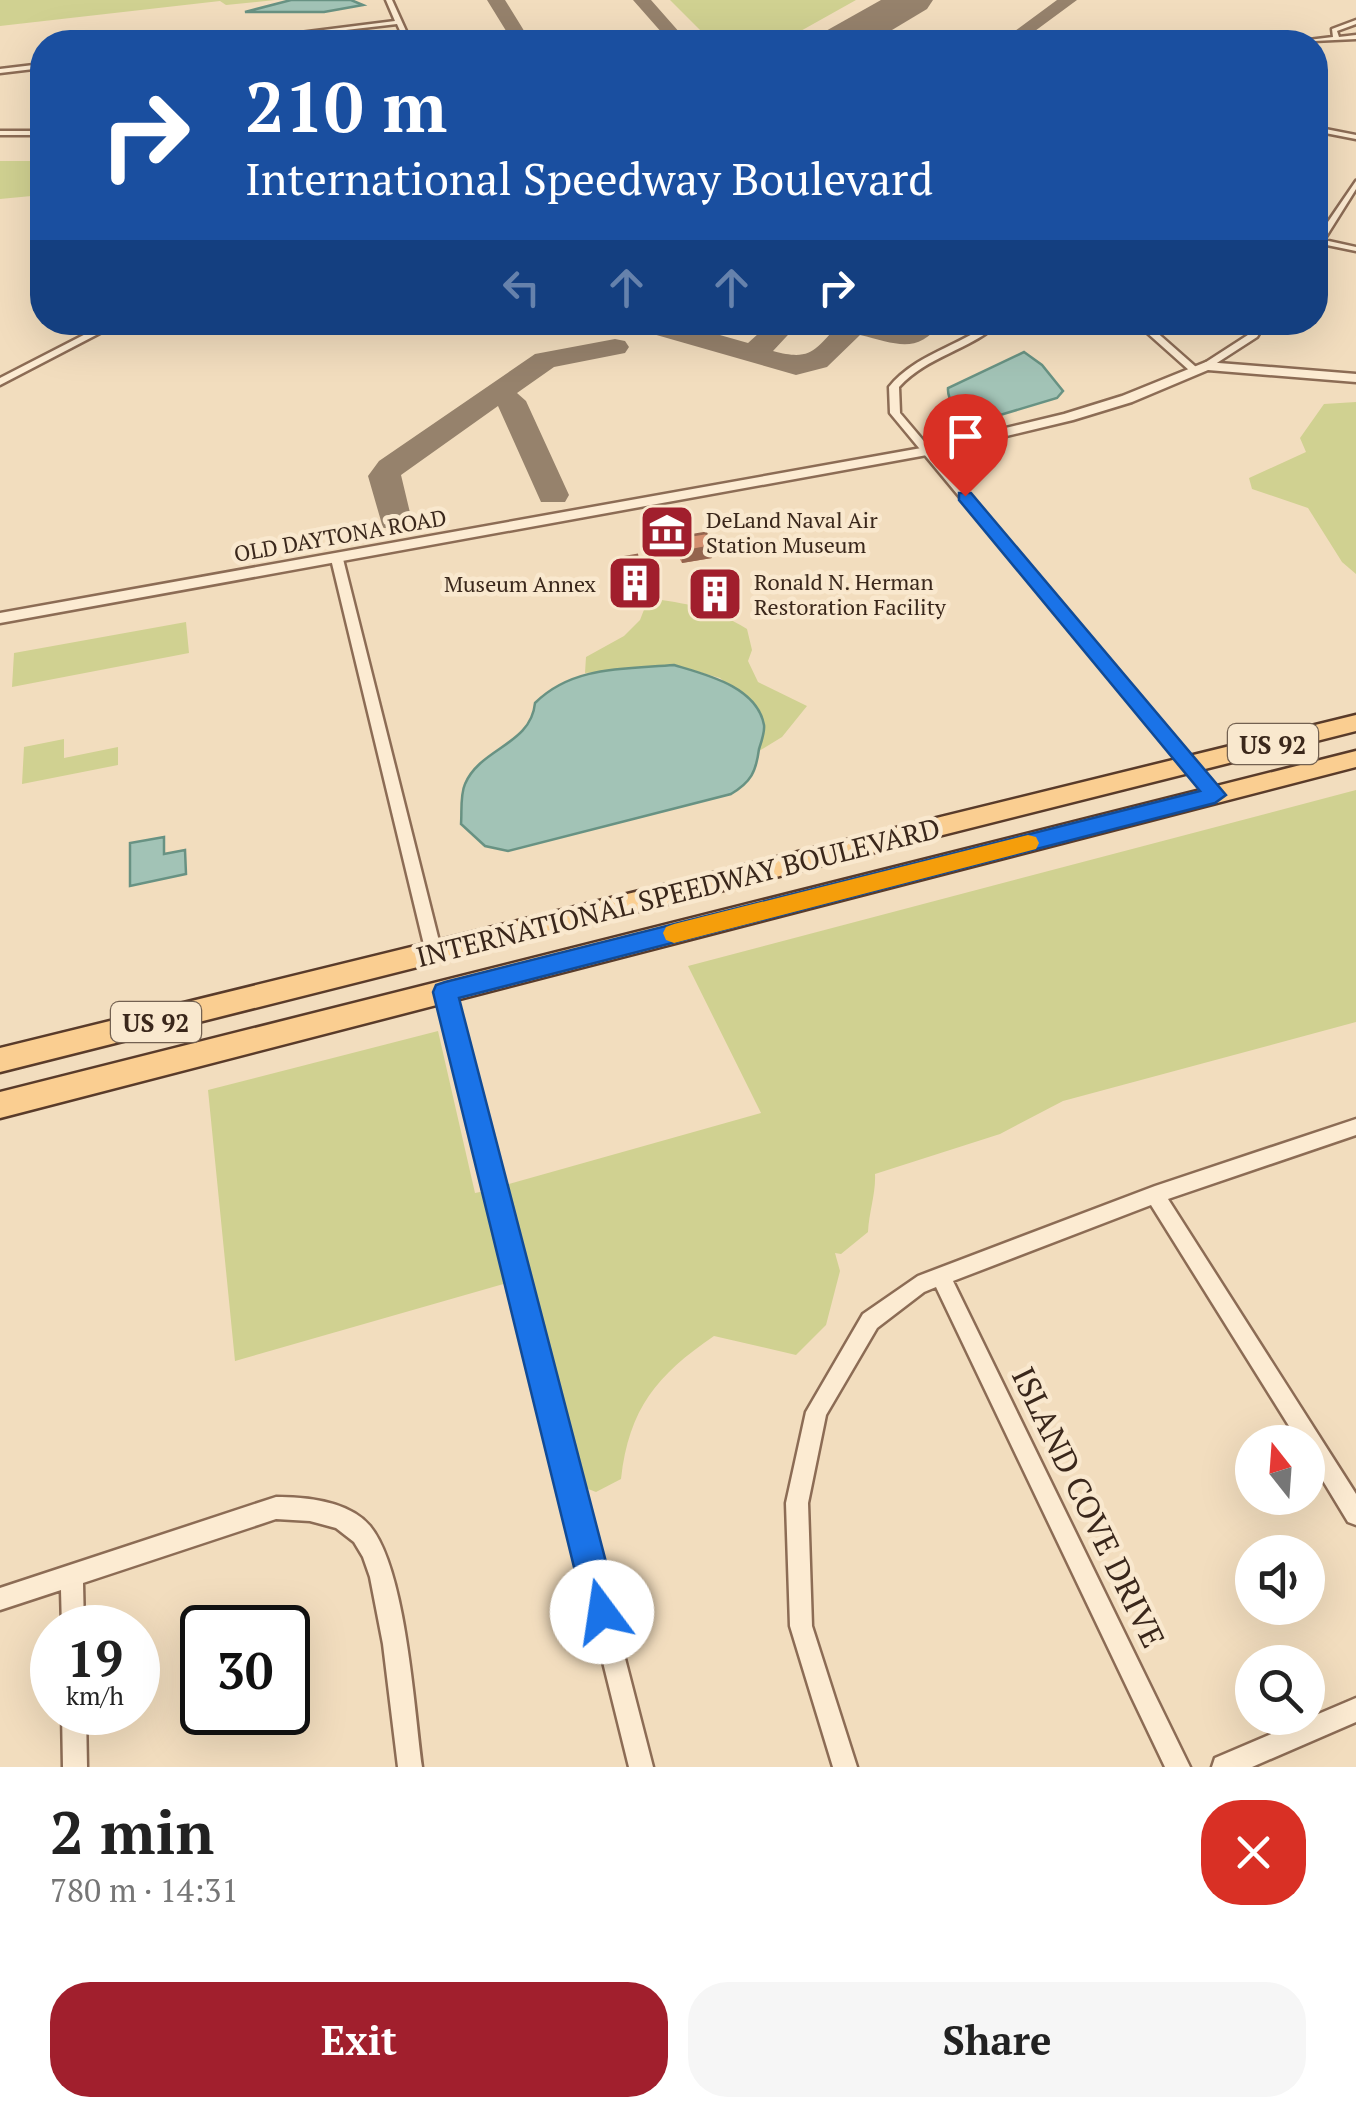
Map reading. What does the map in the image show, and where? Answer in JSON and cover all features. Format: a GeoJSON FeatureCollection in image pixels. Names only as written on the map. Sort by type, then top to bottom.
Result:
{"type":"FeatureCollection","features":[{"type":"Feature","properties":{"kind":"main road","name":"INTERNATIONAL SPEEDWAY BOULEVARD"},"geometry":{"type":"LineString","coordinates":[[0,1060],[1356,723]]}},
{"type":"Feature","properties":{"kind":"main road","name":"INTERNATIONAL SPEEDWAY BOULEVARD"},"geometry":{"type":"LineString","coordinates":[[0,1105],[1356,759]]}},
{"type":"Feature","properties":{"kind":"main road"},"geometry":{"type":"LineString","coordinates":[[445,992],[454,974],[469,959],[508,935]]}},
{"type":"Feature","properties":{"kind":"main road"},"geometry":{"type":"LineString","coordinates":[[368,1011],[413,984],[434,953]]}},
{"type":"Feature","properties":{"kind":"street"},"geometry":{"type":"LineString","coordinates":[[389,0],[402,30]]}},
{"type":"Feature","properties":{"kind":"street"},"geometry":{"type":"LineString","coordinates":[[332,30],[398,22]]}},
{"type":"Feature","properties":{"kind":"street"},"geometry":{"type":"LineString","coordinates":[[1336,38],[1334,30],[1356,22]]}},
{"type":"Feature","properties":{"kind":"street"},"geometry":{"type":"LineString","coordinates":[[1328,39],[1356,37]]}},
{"type":"Feature","properties":{"kind":"street"},"geometry":{"type":"LineString","coordinates":[[0,71],[30,67]]}},
{"type":"Feature","properties":{"kind":"street"},"geometry":{"type":"LineString","coordinates":[[1328,132],[1356,137]]}},
{"type":"Feature","properties":{"kind":"street"},"geometry":{"type":"LineString","coordinates":[[0,133],[30,133]]}},
{"type":"Feature","properties":{"kind":"street"},"geometry":{"type":"LineString","coordinates":[[1328,226],[1356,183]]}},
{"type":"Feature","properties":{"kind":"street"},"geometry":{"type":"LineString","coordinates":[[1328,245],[1356,249]]}},
{"type":"Feature","properties":{"kind":"street"},"geometry":{"type":"LineString","coordinates":[[0,382],[92,335]]}},
{"type":"Feature","properties":{"kind":"street"},"geometry":{"type":"LineString","coordinates":[[980,335],[916,366],[894,386],[895,413],[1215,795]]}},
{"type":"Feature","properties":{"kind":"street"},"geometry":{"type":"LineString","coordinates":[[1156,335],[1200,368],[1356,378]]}},
{"type":"Feature","properties":{"kind":"street"},"geometry":{"type":"LineString","coordinates":[[1200,368],[1254,335]]}},
{"type":"Feature","properties":{"kind":"street","name":"OLD DAYTONA ROAD"},"geometry":{"type":"LineString","coordinates":[[0,618],[927,452],[1127,398],[1200,368]]}},
{"type":"Feature","properties":{"kind":"street"},"geometry":{"type":"LineString","coordinates":[[337,559],[434,953]]}},
{"type":"Feature","properties":{"kind":"street"},"geometry":{"type":"LineString","coordinates":[[445,992],[641,1767]]}},
{"type":"Feature","properties":{"kind":"street"},"geometry":{"type":"LineString","coordinates":[[845,1767],[801,1626],[797,1503],[816,1412],[870,1321],[918,1285],[1154,1195],[1356,1127]]}},
{"type":"Feature","properties":{"kind":"street"},"geometry":{"type":"LineString","coordinates":[[1154,1195],[1356,1514]]}},
{"type":"Feature","properties":{"kind":"street","name":"ISLAND COVE DRIVE"},"geometry":{"type":"LineString","coordinates":[[941,1276],[1178,1767]]}},
{"type":"Feature","properties":{"kind":"street"},"geometry":{"type":"LineString","coordinates":[[0,1600],[276,1508],[300,1507],[335,1516],[362,1534],[380,1567],[410,1767]]}},
{"type":"Feature","properties":{"kind":"street"},"geometry":{"type":"LineString","coordinates":[[72,1576],[73,1605]]}},
{"type":"Feature","properties":{"kind":"street"},"geometry":{"type":"LineString","coordinates":[[1224,1767],[1356,1710]]}},
{"type":"Feature","properties":{"kind":"street"},"geometry":{"type":"LineString","coordinates":[[74,1735],[74,1767]]}},
{"type":"Feature","properties":{"kind":"green space"},"geometry":{"type":"Polygon","coordinates":[[[0,0],[275,0],[226,5],[220,1],[0,26],[0,0]]]}},
{"type":"Feature","properties":{"kind":"green space"},"geometry":{"type":"Polygon","coordinates":[[[670,0],[856,0],[802,30],[700,30],[670,0]]]}},
{"type":"Feature","properties":{"kind":"green space"},"geometry":{"type":"Polygon","coordinates":[[[0,161],[30,161],[30,196],[0,199],[0,161]]]}},
{"type":"Feature","properties":{"kind":"green space"},"geometry":{"type":"Polygon","coordinates":[[[1356,402],[1356,574],[1342,562],[1308,508],[1252,489],[1249,478],[1306,452],[1300,438],[1324,404],[1356,402]]]}},
{"type":"Feature","properties":{"kind":"green space"},"geometry":{"type":"Polygon","coordinates":[[[654,599],[702,608],[747,629],[752,650],[748,661],[758,682],[807,706],[782,737],[759,751],[763,725],[754,708],[720,678],[674,665],[585,673],[586,657],[624,636],[640,620],[647,602],[654,599]]]}},
{"type":"Feature","properties":{"kind":"green space"},"geometry":{"type":"Polygon","coordinates":[[[186,622],[189,653],[12,687],[14,653],[186,622]]]}},
{"type":"Feature","properties":{"kind":"green space"},"geometry":{"type":"Polygon","coordinates":[[[64,739],[64,758],[118,747],[118,765],[22,784],[24,747],[64,739]]]}},
{"type":"Feature","properties":{"kind":"green space"},"geometry":{"type":"Polygon","coordinates":[[[1356,790],[1356,1022],[1063,1101],[1000,1134],[875,1174],[868,1232],[841,1254],[835,1253],[840,1271],[826,1325],[796,1355],[714,1336],[677,1365],[649,1396],[631,1432],[621,1479],[596,1492],[583,1487],[505,1185],[761,1113],[688,966],[1356,790]]]}},
{"type":"Feature","properties":{"kind":"green space"},"geometry":{"type":"Polygon","coordinates":[[[438,1031],[475,1193],[485,1191],[507,1283],[235,1361],[208,1090],[438,1031]]]}},
{"type":"Feature","properties":{"kind":"shaded area"},"geometry":{"type":"Polygon","coordinates":[[[291,0],[351,0],[363,5],[324,12],[245,12],[291,0]]]}},
{"type":"Feature","properties":{"kind":"shaded area"},"geometry":{"type":"Polygon","coordinates":[[[1024,352],[1042,365],[1063,391],[1057,398],[968,423],[954,407],[948,388],[1024,352]]]}},
{"type":"Feature","properties":{"kind":"shaded area"},"geometry":{"type":"Polygon","coordinates":[[[674,665],[728,684],[751,700],[759,712],[764,728],[756,764],[748,781],[738,790],[508,851],[485,846],[461,824],[463,788],[472,772],[515,738],[531,717],[535,703],[550,691],[565,682],[600,672],[674,665]]]}},
{"type":"Feature","properties":{"kind":"shaded area"},"geometry":{"type":"Polygon","coordinates":[[[164,837],[164,854],[185,850],[186,874],[130,886],[130,843],[164,837]]]}},
{"type":"Feature","properties":{"kind":"building"},"geometry":{"type":"Polygon","coordinates":[[[673,513],[680,525],[660,529],[653,517],[673,513]]]}},
{"type":"Feature","properties":{"kind":"building"},"geometry":{"type":"Polygon","coordinates":[[[706,533],[713,546],[682,552],[675,538],[706,533]]]}},
{"type":"Feature","properties":{"kind":"building"},"geometry":{"type":"Polygon","coordinates":[[[637,555],[641,577],[630,579],[620,558],[637,555]]]}},
{"type":"Feature","properties":{"kind":"building"},"geometry":{"type":"Polygon","coordinates":[[[725,569],[736,591],[704,597],[694,575],[725,569]]]}},
{"type":"Feature","properties":{"kind":"taxiway"},"geometry":{"type":"LineString","coordinates":[[496,0],[515,30]]}},
{"type":"Feature","properties":{"kind":"taxiway"},"geometry":{"type":"LineString","coordinates":[[642,0],[668,30]]}},
{"type":"Feature","properties":{"kind":"taxiway"},"geometry":{"type":"LineString","coordinates":[[1026,30],[1068,0]]}},
{"type":"Feature","properties":{"kind":"taxiway"},"geometry":{"type":"LineString","coordinates":[[688,335],[753,354]]}},
{"type":"Feature","properties":{"kind":"taxiway"},"geometry":{"type":"LineString","coordinates":[[753,354],[773,335]]}},
{"type":"Feature","properties":{"kind":"taxiway"},"geometry":{"type":"LineString","coordinates":[[753,354],[796,366],[817,361],[844,335]]}},
{"type":"Feature","properties":{"kind":"taxiway"},"geometry":{"type":"LineString","coordinates":[[896,335],[913,335]]}},
{"type":"Feature","properties":{"kind":"taxiway"},"geometry":{"type":"LineString","coordinates":[[496,394],[545,360],[615,347]]}},
{"type":"Feature","properties":{"kind":"taxiway"},"geometry":{"type":"LineString","coordinates":[[395,521],[384,476],[390,468],[496,394]]}},
{"type":"Feature","properties":{"kind":"taxiway"},"geometry":{"type":"LineString","coordinates":[[496,394],[511,401],[553,495]]}},
{"type":"Feature","properties":{"kind":"runway"},"geometry":{"type":"LineString","coordinates":[[861,30],[912,0]]}},
{"type":"Feature","properties":{"kind":"slow traffic"},"geometry":{"type":"LineString","coordinates":[[674,933],[1028,843]]}},
{"type":"Feature","properties":{"kind":"place","name":"DeLand Naval Air Station Museum"},"geometry":{"type":"Point","coordinates":[667,532]}},
{"type":"Feature","properties":{"kind":"place","name":"Museum Annex"},"geometry":{"type":"Point","coordinates":[635,583]}},
{"type":"Feature","properties":{"kind":"place","name":"Ronald N. Herman Restoration Facility"},"geometry":{"type":"Point","coordinates":[715,594]}},
{"type":"Feature","properties":{"kind":"route"},"geometry":{"type":"LineString","coordinates":[[602,1612],[445,992],[1215,795],[965,496]]}}]}
